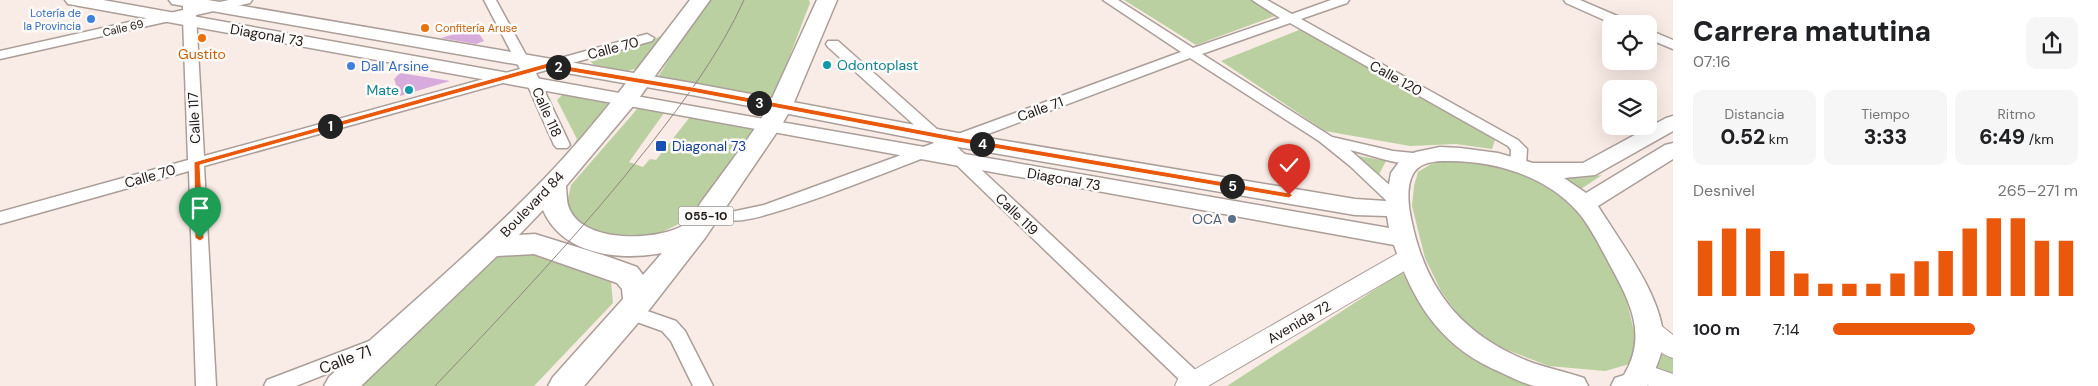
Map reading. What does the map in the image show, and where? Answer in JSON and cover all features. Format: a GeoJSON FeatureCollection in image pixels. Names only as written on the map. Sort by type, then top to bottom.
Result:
{"type":"FeatureCollection","features":[{"type":"Feature","properties":{"kind":"highway","name":"Boulevard 84"},"geometry":{"type":"LineString","coordinates":[[340,386],[490,248],[553,185],[633,91],[700,0]]}},
{"type":"Feature","properties":{"kind":"highway","name":"055-10"},"geometry":{"type":"LineString","coordinates":[[564,386],[634,307],[695,231],[774,116],[825,1]]}},
{"type":"Feature","properties":{"kind":"highway"},"geometry":{"type":"LineString","coordinates":[[553,185],[554,208],[559,218],[577,234],[594,242],[614,246],[635,247],[669,241],[695,231]]}},
{"type":"Feature","properties":{"kind":"highway"},"geometry":{"type":"LineString","coordinates":[[490,248],[535,244],[600,264],[627,275],[636,286],[634,307]]}},
{"type":"Feature","properties":{"kind":"main road","name":"Diagonal 73"},"geometry":{"type":"LineString","coordinates":[[74,0],[169,17],[187,7],[216,7],[528,72],[774,116],[949,145],[1355,207],[1397,205]]}},
{"type":"Feature","properties":{"kind":"main road","name":"Diagonal 73"},"geometry":{"type":"LineString","coordinates":[[187,7],[503,78],[548,66],[633,91]]}},
{"type":"Feature","properties":{"kind":"main road","name":"Diagonal 73"},"geometry":{"type":"LineString","coordinates":[[774,116],[921,153],[949,145],[1408,248]]}},
{"type":"Feature","properties":{"kind":"main road"},"geometry":{"type":"LineString","coordinates":[[1574,386],[1545,379],[1510,367],[1458,333],[1436,311],[1426,295],[1408,248],[1397,205],[1402,173],[1407,166],[1418,158],[1444,154],[1471,155],[1523,166],[1569,172],[1587,170],[1673,122]]}},
{"type":"Feature","properties":{"kind":"main road"},"geometry":{"type":"LineString","coordinates":[[1584,204],[1673,150]]}},
{"type":"Feature","properties":{"kind":"main road"},"geometry":{"type":"LineString","coordinates":[[1523,166],[1558,184],[1584,204],[1615,252],[1638,293],[1651,330],[1647,360],[1633,379]]}},
{"type":"Feature","properties":{"kind":"street"},"geometry":{"type":"LineString","coordinates":[[216,7],[246,0]]}},
{"type":"Feature","properties":{"kind":"street","name":"Calle 118"},"geometry":{"type":"LineString","coordinates":[[490,0],[528,72],[562,145]]}},
{"type":"Feature","properties":{"kind":"street"},"geometry":{"type":"LineString","coordinates":[[1109,0],[1324,138],[1356,162],[1397,205]]}},
{"type":"Feature","properties":{"kind":"street","name":"Calle 120"},"geometry":{"type":"LineString","coordinates":[[1258,0],[1513,143],[1519,149],[1523,166]]}},
{"type":"Feature","properties":{"kind":"street","name":"Calle 71"},"geometry":{"type":"LineString","coordinates":[[949,145],[1192,53],[1342,0]]}},
{"type":"Feature","properties":{"kind":"street"},"geometry":{"type":"LineString","coordinates":[[1570,0],[1604,15]]}},
{"type":"Feature","properties":{"kind":"street","name":"Calle 117"},"geometry":{"type":"LineString","coordinates":[[187,7],[206,386]]}},
{"type":"Feature","properties":{"kind":"street","name":"Calle 69"},"geometry":{"type":"LineString","coordinates":[[0,55],[169,17]]}},
{"type":"Feature","properties":{"kind":"street","name":"Calle 70"},"geometry":{"type":"LineString","coordinates":[[548,66],[647,38]]}},
{"type":"Feature","properties":{"kind":"street"},"geometry":{"type":"LineString","coordinates":[[1657,38],[1673,45]]}},
{"type":"Feature","properties":{"kind":"street","name":"Calle 119"},"geometry":{"type":"LineString","coordinates":[[833,44],[949,145],[1193,385]]}},
{"type":"Feature","properties":{"kind":"street","name":"Calle 70"},"geometry":{"type":"LineString","coordinates":[[0,218],[503,78]]}},
{"type":"Feature","properties":{"kind":"street"},"geometry":{"type":"LineString","coordinates":[[1324,138],[1356,148],[1393,156],[1418,158]]}},
{"type":"Feature","properties":{"kind":"street"},"geometry":{"type":"LineString","coordinates":[[737,216],[767,210],[921,153]]}},
{"type":"Feature","properties":{"kind":"street","name":"Avenida 72"},"geometry":{"type":"LineString","coordinates":[[1193,385],[1408,248]]}},
{"type":"Feature","properties":{"kind":"street"},"geometry":{"type":"LineString","coordinates":[[634,307],[669,326],[678,336],[703,386]]}},
{"type":"Feature","properties":{"kind":"street"},"geometry":{"type":"LineString","coordinates":[[1651,330],[1673,349]]}},
{"type":"Feature","properties":{"kind":"street","name":"Calle 71"},"geometry":{"type":"LineString","coordinates":[[274,386],[388,342]]}},
{"type":"Feature","properties":{"kind":"street"},"geometry":{"type":"LineString","coordinates":[[1633,379],[1673,384]]}},
{"type":"Feature","properties":{"kind":"green space"},"geometry":{"type":"Polygon","coordinates":[[[706,0],[809,0],[810,3],[774,97],[658,77],[706,0]]]}},
{"type":"Feature","properties":{"kind":"green space"},"geometry":{"type":"Polygon","coordinates":[[[1124,0],[1254,0],[1280,14],[1196,45],[1124,0]]]}},
{"type":"Feature","properties":{"kind":"green space"},"geometry":{"type":"Polygon","coordinates":[[[1304,28],[1495,140],[1492,149],[1456,144],[1410,146],[1325,131],[1221,61],[1304,28]]]}},
{"type":"Feature","properties":{"kind":"green space"},"geometry":{"type":"Polygon","coordinates":[[[663,35],[638,68],[624,72],[596,68],[589,59],[650,41],[663,35]]]}},
{"type":"Feature","properties":{"kind":"green space"},"geometry":{"type":"Polygon","coordinates":[[[569,94],[602,98],[609,106],[571,150],[577,139],[557,100],[562,95],[569,94]]]}},
{"type":"Feature","properties":{"kind":"green space"},"geometry":{"type":"Polygon","coordinates":[[[638,108],[664,113],[629,162],[643,167],[650,159],[656,160],[690,117],[756,130],[687,220],[658,234],[617,238],[590,231],[573,219],[567,204],[571,185],[638,108]]]}},
{"type":"Feature","properties":{"kind":"green space"},"geometry":{"type":"Polygon","coordinates":[[[1343,153],[1386,161],[1376,180],[1343,153]]]}},
{"type":"Feature","properties":{"kind":"green space"},"geometry":{"type":"Polygon","coordinates":[[[1449,159],[1482,162],[1514,170],[1545,184],[1571,204],[1590,228],[1620,281],[1644,360],[1605,371],[1549,366],[1497,346],[1462,320],[1441,291],[1425,258],[1412,206],[1414,186],[1418,172],[1431,164],[1449,159]]]}},
{"type":"Feature","properties":{"kind":"green space"},"geometry":{"type":"Polygon","coordinates":[[[1555,174],[1579,178],[1602,175],[1581,189],[1576,188],[1555,174]]]}},
{"type":"Feature","properties":{"kind":"green space"},"geometry":{"type":"Polygon","coordinates":[[[521,250],[611,282],[613,303],[534,386],[356,386],[495,256],[521,250]]]}},
{"type":"Feature","properties":{"kind":"green space"},"geometry":{"type":"Polygon","coordinates":[[[1402,272],[1424,309],[1550,386],[1227,386],[1402,272]]]}},
{"type":"Feature","properties":{"kind":"green space"},"geometry":{"type":"Polygon","coordinates":[[[1652,332],[1673,350],[1673,383],[1644,373],[1652,332]]]}},
{"type":"Feature","properties":{"kind":"building"},"geometry":{"type":"Polygon","coordinates":[[[475,28],[484,41],[476,44],[441,38],[475,28]]]}},
{"type":"Feature","properties":{"kind":"building","name":"Mate"},"geometry":{"type":"Polygon","coordinates":[[[400,73],[450,81],[400,96],[394,79],[400,73]]]}},
{"type":"Feature","properties":{"kind":"tram line"},"geometry":{"type":"LineString","coordinates":[[435,386],[572,238],[649,146],[689,94],[724,39],[744,0]]}},
{"type":"Feature","properties":{"kind":"place","name":"Lotería de la Provincia"},"geometry":{"type":"Point","coordinates":[91,19]}},
{"type":"Feature","properties":{"kind":"place","name":"Confitería Aruse"},"geometry":{"type":"Point","coordinates":[425,28]}},
{"type":"Feature","properties":{"kind":"place","name":"Gustito"},"geometry":{"type":"Point","coordinates":[202,38]}},
{"type":"Feature","properties":{"kind":"place","name":"Odontoplast"},"geometry":{"type":"Point","coordinates":[827,65]}},
{"type":"Feature","properties":{"kind":"place","name":"Dall Arsine"},"geometry":{"type":"Point","coordinates":[351,66]}},
{"type":"Feature","properties":{"kind":"place","name":"Mate"},"geometry":{"type":"Point","coordinates":[409,90]}},
{"type":"Feature","properties":{"kind":"place","name":"Diagonal 73"},"geometry":{"type":"Point","coordinates":[661,146]}},
{"type":"Feature","properties":{"kind":"place","name":"OCA"},"geometry":{"type":"Point","coordinates":[1232,219]}},
{"type":"Feature","properties":{"kind":"route"},"geometry":{"type":"LineString","coordinates":[[200,238],[196,163],[548,66],[675,88],[692,89],[730,98],[958,140],[1289,195]]}}]}
